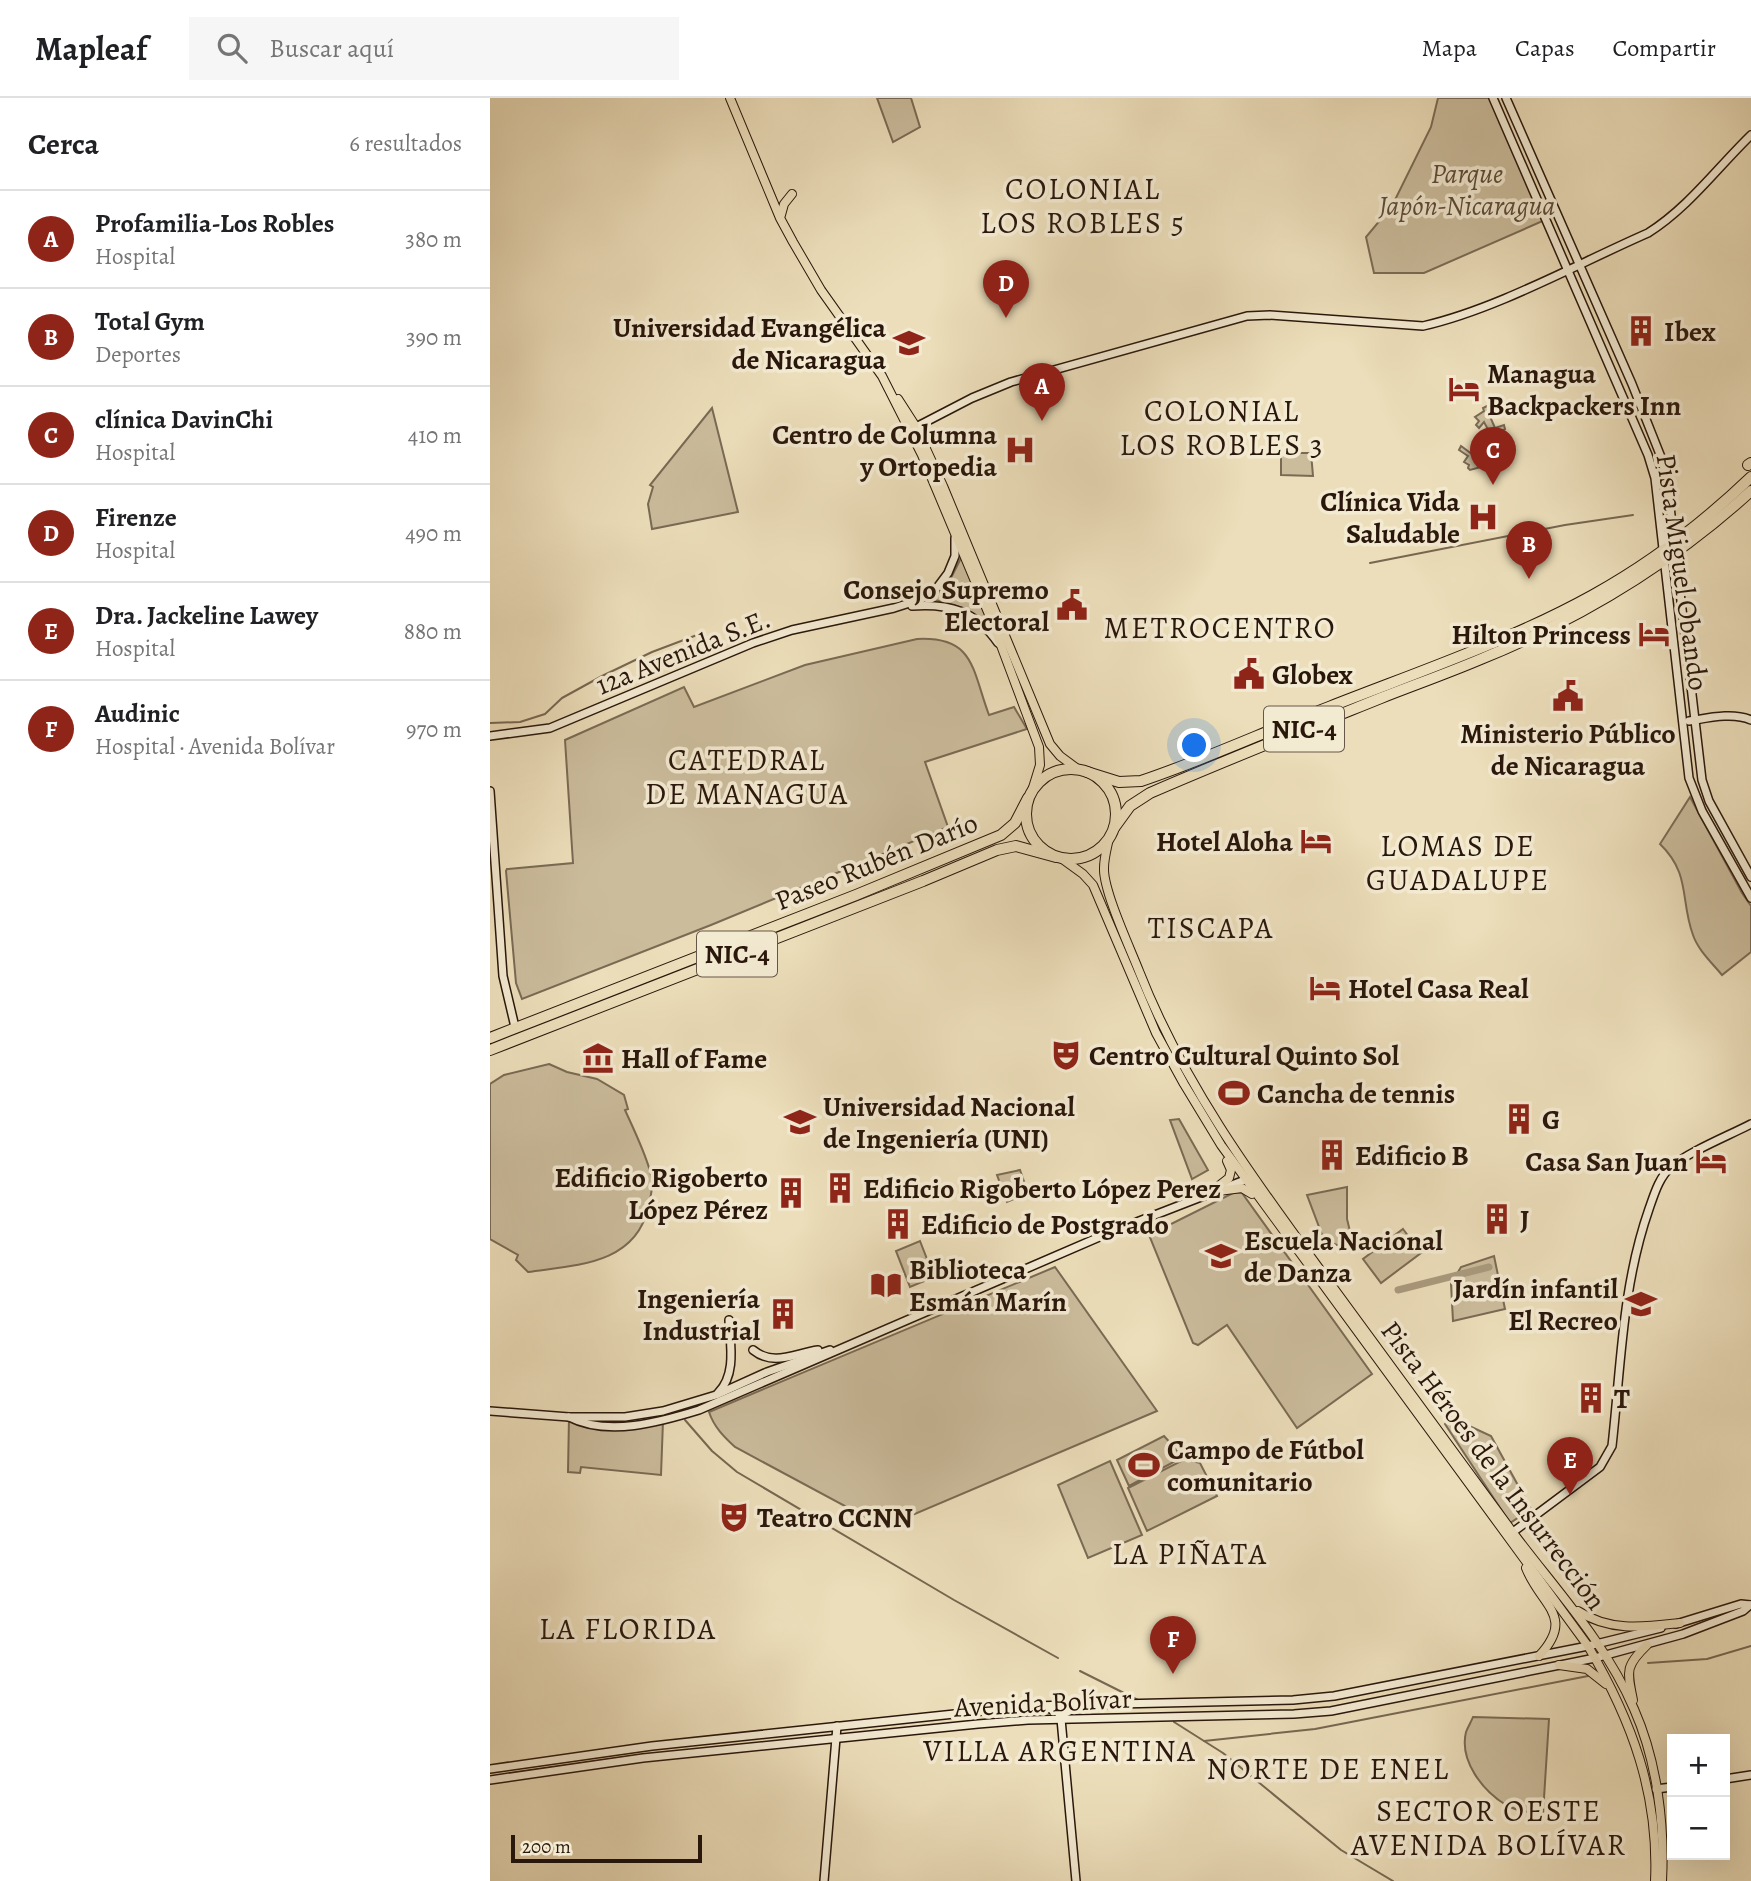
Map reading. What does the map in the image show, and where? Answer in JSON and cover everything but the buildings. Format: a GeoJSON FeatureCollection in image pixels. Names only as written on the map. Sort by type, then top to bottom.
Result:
{"type":"FeatureCollection","features":[{"type":"Feature","properties":{"kind":"highway","name":"NIC-4"},"geometry":{"type":"LineString","coordinates":[[1674,547],[1751,477]]}},
{"type":"Feature","properties":{"kind":"highway","name":"NIC-4"},"geometry":{"type":"LineString","coordinates":[[1059,858],[1076,859],[1089,856],[1100,849],[1130,806],[1150,793],[1480,660],[1569,618],[1731,510],[1751,491]]}},
{"type":"Feature","properties":{"kind":"highway","name":"NIC-4"},"geometry":{"type":"LineString","coordinates":[[1030,795],[1042,779],[1063,769],[1083,771],[1119,782],[1140,781],[1481,648],[1589,597],[1662,556]]}},
{"type":"Feature","properties":{"kind":"highway"},"geometry":{"type":"LineString","coordinates":[[1413,685],[1417,678],[1472,655],[1481,648]]}},
{"type":"Feature","properties":{"kind":"highway"},"geometry":{"type":"LineString","coordinates":[[1345,713],[1358,703],[1413,680],[1414,674]]}},
{"type":"Feature","properties":{"kind":"highway"},"geometry":{"type":"LineString","coordinates":[[1083,771],[1103,782],[1113,796],[1117,816],[1112,833]]}},
{"type":"Feature","properties":{"kind":"highway"},"geometry":{"type":"LineString","coordinates":[[1030,795],[1026,818],[1030,832],[1041,848],[1059,858]]}},
{"type":"Feature","properties":{"kind":"highway","name":"Paseo Rubén Darío"},"geometry":{"type":"LineString","coordinates":[[490,1038],[1001,835],[1015,823],[1030,795]]}},
{"type":"Feature","properties":{"kind":"highway","name":"Paseo Rubén Darío"},"geometry":{"type":"LineString","coordinates":[[490,1049],[997,850],[1016,846],[1059,858]]}},
{"type":"Feature","properties":{"kind":"highway"},"geometry":{"type":"LineString","coordinates":[[519,1038],[520,1032],[569,1012],[581,1003]]}},
{"type":"Feature","properties":{"kind":"highway"},"geometry":{"type":"LineString","coordinates":[[516,1027],[519,1038]]}},
{"type":"Feature","properties":{"kind":"highway"},"geometry":{"type":"LineString","coordinates":[[490,1049],[513,1037],[516,1027]]}},
{"type":"Feature","properties":{"kind":"main road"},"geometry":{"type":"LineString","coordinates":[[730,98],[780,218],[821,290],[856,338],[912,426],[916,427],[1002,624],[1050,744],[1060,755],[1083,771]]}},
{"type":"Feature","properties":{"kind":"main road","name":"Pista Miguel Obando"},"geometry":{"type":"LineString","coordinates":[[1493,98],[1646,449],[1655,478],[1689,778],[1694,794],[1751,898]]}},
{"type":"Feature","properties":{"kind":"main road","name":"Pista Miguel Obando"},"geometry":{"type":"LineString","coordinates":[[1506,98],[1628,374],[1661,457],[1667,481],[1702,780],[1709,801],[1751,877]]}},
{"type":"Feature","properties":{"kind":"main road"},"geometry":{"type":"LineString","coordinates":[[916,427],[972,398],[1011,383],[1247,317],[1270,315],[1423,326],[1443,322],[1494,302],[1663,224],[1751,135]]}},
{"type":"Feature","properties":{"kind":"main road"},"geometry":{"type":"LineString","coordinates":[[780,218],[783,206],[792,194]]}},
{"type":"Feature","properties":{"kind":"main road"},"geometry":{"type":"LineString","coordinates":[[892,394],[926,464],[1039,747],[1040,765],[1030,795]]}},
{"type":"Feature","properties":{"kind":"main road"},"geometry":{"type":"LineString","coordinates":[[916,427],[915,432],[925,453],[926,464]]}},
{"type":"Feature","properties":{"kind":"main road","name":"12a Avenida S.E."},"geometry":{"type":"LineString","coordinates":[[490,736],[550,728],[753,643],[792,630],[894,608],[922,599],[943,581],[955,556],[955,534]]}},
{"type":"Feature","properties":{"kind":"main road","name":"12a Avenida S.E."},"geometry":{"type":"LineString","coordinates":[[894,608],[937,604],[953,607],[975,619],[990,632],[1001,647]]}},
{"type":"Feature","properties":{"kind":"main road"},"geometry":{"type":"LineString","coordinates":[[1682,722],[1733,716],[1743,716],[1751,720]]}},
{"type":"Feature","properties":{"kind":"main road"},"geometry":{"type":"LineString","coordinates":[[490,791],[503,976],[516,1027]]}},
{"type":"Feature","properties":{"kind":"main road","name":"Pista Héroes de la Insurrección"},"geometry":{"type":"LineString","coordinates":[[1112,833],[1104,868],[1105,876],[1149,999],[1191,1081],[1264,1207],[1511,1535],[1600,1644],[1635,1710],[1656,1789],[1663,1845],[1662,1881]]}},
{"type":"Feature","properties":{"kind":"main road","name":"Pista Héroes de la Insurrección"},"geometry":{"type":"LineString","coordinates":[[1059,858],[1093,884],[1156,1033],[1221,1145],[1511,1535],[1521,1555],[1595,1658],[1619,1702],[1639,1758],[1654,1836],[1655,1881]]}},
{"type":"Feature","properties":{"kind":"main road"},"geometry":{"type":"LineString","coordinates":[[1511,1535],[1593,1473],[1608,1457],[1612,1446],[1623,1325],[1632,1265],[1664,1175],[1677,1163],[1751,1125]]}},
{"type":"Feature","properties":{"kind":"main road"},"geometry":{"type":"LineString","coordinates":[[1211,1192],[1228,1180],[1230,1174],[1221,1145]]}},
{"type":"Feature","properties":{"kind":"main road"},"geometry":{"type":"LineString","coordinates":[[569,1417],[584,1423],[636,1424],[663,1421],[711,1405],[720,1397],[756,1381],[1111,1232],[1248,1178]]}},
{"type":"Feature","properties":{"kind":"main road"},"geometry":{"type":"LineString","coordinates":[[1211,1192],[1232,1188],[1246,1189],[1264,1207]]}},
{"type":"Feature","properties":{"kind":"main road"},"geometry":{"type":"LineString","coordinates":[[716,1395],[726,1382],[730,1370],[729,1320]]}},
{"type":"Feature","properties":{"kind":"main road"},"geometry":{"type":"LineString","coordinates":[[490,1410],[569,1417],[634,1416],[674,1409],[756,1381],[762,1374],[844,1346]]}},
{"type":"Feature","properties":{"kind":"main road"},"geometry":{"type":"LineString","coordinates":[[753,1350],[775,1360],[816,1350],[829,1350]]}},
{"type":"Feature","properties":{"kind":"main road"},"geometry":{"type":"LineString","coordinates":[[1521,1555],[1557,1625],[1555,1634],[1539,1656]]}},
{"type":"Feature","properties":{"kind":"main road","name":"Avenida Bolívar"},"geometry":{"type":"LineString","coordinates":[[490,1769],[652,1745],[1041,1706],[1293,1700],[1334,1696],[1600,1644],[1741,1604],[1751,1605]]}},
{"type":"Feature","properties":{"kind":"main road","name":"Avenida Bolívar"},"geometry":{"type":"LineString","coordinates":[[490,1780],[654,1757],[835,1743],[978,1724],[1331,1711],[1647,1645],[1743,1611],[1751,1605]]}},
{"type":"Feature","properties":{"kind":"main road"},"geometry":{"type":"LineString","coordinates":[[1571,1607],[1594,1621],[1609,1625],[1640,1627],[1680,1623]]}},
{"type":"Feature","properties":{"kind":"main road"},"geometry":{"type":"LineString","coordinates":[[1635,1710],[1627,1671],[1634,1657],[1647,1645]]}},
{"type":"Feature","properties":{"kind":"main road"},"geometry":{"type":"LineString","coordinates":[[1559,1665],[1591,1671],[1602,1680],[1619,1702]]}},
{"type":"Feature","properties":{"kind":"main road"},"geometry":{"type":"LineString","coordinates":[[1394,1684],[1407,1685],[1427,1681],[1436,1689],[1441,1679],[1458,1675],[1467,1669]]}},
{"type":"Feature","properties":{"kind":"main road"},"geometry":{"type":"LineString","coordinates":[[1061,1719],[1064,1714],[1084,1704]]}},
{"type":"Feature","properties":{"kind":"main road"},"geometry":{"type":"LineString","coordinates":[[1041,1706],[1058,1712],[1061,1719],[1076,1881]]}},
{"type":"Feature","properties":{"kind":"main road"},"geometry":{"type":"LineString","coordinates":[[824,1881],[837,1726]]}},
{"type":"Feature","properties":{"kind":"main road"},"geometry":{"type":"LineString","coordinates":[[1730,1778],[1751,1775]]}},
{"type":"Feature","properties":{"kind":"main road"},"geometry":{"type":"LineString","coordinates":[[1656,1789],[1667,1788]]}},
{"type":"Feature","properties":{"kind":"green space"},"geometry":{"type":"Polygon","coordinates":[[[877,98],[911,98],[920,127],[893,142],[877,98]]]}},
{"type":"Feature","properties":{"kind":"green space","name":"Parque Japón-Nicaragua"},"geometry":{"type":"Polygon","coordinates":[[[1438,98],[1492,98],[1545,220],[1424,273],[1374,273],[1366,237],[1392,206],[1431,127],[1438,98]]]}},
{"type":"Feature","properties":{"kind":"green space"},"geometry":{"type":"Polygon","coordinates":[[[1489,405],[1493,405],[1494,409],[1488,412],[1495,428],[1504,425],[1505,429],[1499,433],[1504,449],[1492,451],[1493,456],[1479,459],[1481,467],[1470,470],[1469,465],[1464,462],[1468,456],[1459,450],[1461,446],[1476,457],[1482,449],[1480,447],[1491,435],[1484,422],[1479,428],[1476,425],[1479,421],[1475,417],[1489,405]]]}},
{"type":"Feature","properties":{"kind":"green space"},"geometry":{"type":"Polygon","coordinates":[[[712,408],[738,512],[652,529],[648,504],[653,487],[650,485],[712,408]]]}},
{"type":"Feature","properties":{"kind":"green space"},"geometry":{"type":"Polygon","coordinates":[[[1281,453],[1311,453],[1313,476],[1281,475],[1281,453]]]}},
{"type":"Feature","properties":{"kind":"green space"},"geometry":{"type":"Polygon","coordinates":[[[962,556],[990,624],[966,609],[932,599],[948,584],[962,556]]]}},
{"type":"Feature","properties":{"kind":"green space"},"geometry":{"type":"Polygon","coordinates":[[[917,639],[950,643],[961,650],[974,670],[989,715],[1014,707],[1027,729],[925,762],[948,827],[711,925],[522,999],[516,983],[506,871],[573,863],[565,740],[684,687],[694,707],[805,665],[917,639]]]}},
{"type":"Feature","properties":{"kind":"green space"},"geometry":{"type":"Polygon","coordinates":[[[1690,797],[1751,906],[1751,952],[1722,975],[1695,941],[1681,877],[1670,855],[1660,844],[1690,797]]]}},
{"type":"Feature","properties":{"kind":"green space"},"geometry":{"type":"Polygon","coordinates":[[[549,1064],[567,1072],[597,1079],[624,1095],[628,1109],[625,1110],[650,1171],[652,1190],[641,1227],[630,1241],[617,1251],[583,1264],[528,1272],[516,1260],[518,1255],[490,1239],[490,1084],[504,1075],[549,1064]]]}},
{"type":"Feature","properties":{"kind":"green space"},"geometry":{"type":"Polygon","coordinates":[[[1179,1119],[1208,1170],[1192,1179],[1170,1120],[1179,1119]]]}},
{"type":"Feature","properties":{"kind":"green space"},"geometry":{"type":"Polygon","coordinates":[[[1020,1170],[1028,1193],[1007,1202],[997,1175],[1020,1170]]]}},
{"type":"Feature","properties":{"kind":"green space"},"geometry":{"type":"Polygon","coordinates":[[[1347,1187],[1347,1219],[1355,1252],[1324,1240],[1307,1195],[1347,1187]]]}},
{"type":"Feature","properties":{"kind":"green space"},"geometry":{"type":"Polygon","coordinates":[[[1235,1192],[1242,1193],[1372,1374],[1297,1428],[1227,1325],[1198,1345],[1193,1343],[1149,1235],[1235,1192]]]}},
{"type":"Feature","properties":{"kind":"green space"},"geometry":{"type":"Polygon","coordinates":[[[1403,1229],[1421,1253],[1381,1283],[1363,1259],[1403,1229]]]}},
{"type":"Feature","properties":{"kind":"green space"},"geometry":{"type":"Polygon","coordinates":[[[920,1241],[934,1277],[910,1287],[896,1251],[920,1241]]]}},
{"type":"Feature","properties":{"kind":"green space"},"geometry":{"type":"Polygon","coordinates":[[[1494,1256],[1505,1309],[1453,1321],[1451,1284],[1461,1267],[1494,1256]]]}},
{"type":"Feature","properties":{"kind":"green space"},"geometry":{"type":"Polygon","coordinates":[[[1055,1267],[1157,1411],[884,1527],[735,1447],[711,1417],[709,1412],[1055,1267]]]}},
{"type":"Feature","properties":{"kind":"green space"},"geometry":{"type":"Polygon","coordinates":[[[569,1417],[610,1425],[663,1421],[661,1475],[581,1467],[580,1473],[568,1472],[569,1417]]]}},
{"type":"Feature","properties":{"kind":"green space"},"geometry":{"type":"Polygon","coordinates":[[[1450,1417],[1491,1436],[1531,1509],[1510,1523],[1445,1424],[1450,1417]]]}},
{"type":"Feature","properties":{"kind":"green space","name":"Campo de Fútbol comunitario"},"geometry":{"type":"Polygon","coordinates":[[[1164,1436],[1183,1457],[1129,1486],[1117,1460],[1164,1436]]]}},
{"type":"Feature","properties":{"kind":"green space"},"geometry":{"type":"Polygon","coordinates":[[[1185,1459],[1200,1463],[1217,1496],[1147,1531],[1128,1488],[1185,1459]]]}},
{"type":"Feature","properties":{"kind":"green space"},"geometry":{"type":"Polygon","coordinates":[[[1110,1461],[1142,1535],[1088,1558],[1058,1485],[1110,1461]]]}},
{"type":"Feature","properties":{"kind":"green space"},"geometry":{"type":"Polygon","coordinates":[[[1473,1717],[1549,1719],[1543,1814],[1506,1805],[1481,1783],[1466,1754],[1466,1732],[1473,1717]]]}},
{"type":"Feature","properties":{"kind":"waterway"},"geometry":{"type":"LineString","coordinates":[[1370,563],[1565,525],[1633,515]]}},
{"type":"Feature","properties":{"kind":"waterway"},"geometry":{"type":"LineString","coordinates":[[490,723],[520,722],[545,714],[562,698],[602,676],[652,652],[697,635]]}},
{"type":"Feature","properties":{"kind":"waterway"},"geometry":{"type":"LineString","coordinates":[[1398,1290],[1489,1267]]}},
{"type":"Feature","properties":{"kind":"waterway"},"geometry":{"type":"LineString","coordinates":[[685,1420],[712,1451],[737,1472],[1058,1658]]}},
{"type":"Feature","properties":{"kind":"waterway"},"geometry":{"type":"LineString","coordinates":[[1648,1663],[1707,1659],[1751,1646]]}},
{"type":"Feature","properties":{"kind":"waterway"},"geometry":{"type":"LineString","coordinates":[[1080,1671],[1140,1701]]}},
{"type":"Feature","properties":{"kind":"waterway"},"geometry":{"type":"LineString","coordinates":[[1204,1741],[1315,1729],[1588,1676]]}},
{"type":"Feature","properties":{"kind":"waterway"},"geometry":{"type":"LineString","coordinates":[[1174,1722],[1223,1753],[1341,1850],[1393,1881]]}},
{"type":"Feature","properties":{"kind":"place","name":"Firenze"},"geometry":{"type":"Point","coordinates":[1006,318]}},
{"type":"Feature","properties":{"kind":"place","name":"Ibex"},"geometry":{"type":"Point","coordinates":[1641,331]}},
{"type":"Feature","properties":{"kind":"place","name":"Universidad Evangélica de Nicaragua"},"geometry":{"type":"Point","coordinates":[909,343]}},
{"type":"Feature","properties":{"kind":"place","name":"Managua Backpackers Inn"},"geometry":{"type":"Point","coordinates":[1464,389]}},
{"type":"Feature","properties":{"kind":"place","name":"Profamilia-Los Robles"},"geometry":{"type":"Point","coordinates":[1042,421]}},
{"type":"Feature","properties":{"kind":"place","name":"Centro de Columna y Ortopedia"},"geometry":{"type":"Point","coordinates":[1020,450]}},
{"type":"Feature","properties":{"kind":"place","name":"clínica DavinChi"},"geometry":{"type":"Point","coordinates":[1493,485]}},
{"type":"Feature","properties":{"kind":"place","name":"Clínica Vida Saludable"},"geometry":{"type":"Point","coordinates":[1483,517]}},
{"type":"Feature","properties":{"kind":"place","name":"Total Gym"},"geometry":{"type":"Point","coordinates":[1529,579]}},
{"type":"Feature","properties":{"kind":"place","name":"Consejo Supremo Electoral"},"geometry":{"type":"Point","coordinates":[1072,605]}},
{"type":"Feature","properties":{"kind":"place","name":"Hilton Princess"},"geometry":{"type":"Point","coordinates":[1654,634]}},
{"type":"Feature","properties":{"kind":"place","name":"Globex"},"geometry":{"type":"Point","coordinates":[1249,674]}},
{"type":"Feature","properties":{"kind":"place","name":"Ministerio Público de Nicaragua"},"geometry":{"type":"Point","coordinates":[1568,696]}},
{"type":"Feature","properties":{"kind":"place","name":"Hotel Aloha"},"geometry":{"type":"Point","coordinates":[1316,841]}},
{"type":"Feature","properties":{"kind":"place","name":"Hotel Casa Real"},"geometry":{"type":"Point","coordinates":[1325,988]}},
{"type":"Feature","properties":{"kind":"place","name":"Centro Cultural Quinto Sol"},"geometry":{"type":"Point","coordinates":[1066,1055]}},
{"type":"Feature","properties":{"kind":"place","name":"Hall of Fame"},"geometry":{"type":"Point","coordinates":[598,1058]}},
{"type":"Feature","properties":{"kind":"place","name":"Cancha de tennis"},"geometry":{"type":"Point","coordinates":[1234,1093]}},
{"type":"Feature","properties":{"kind":"place","name":"G"},"geometry":{"type":"Point","coordinates":[1519,1119]}},
{"type":"Feature","properties":{"kind":"place","name":"Universidad Nacional de Ingeniería (UNI)"},"geometry":{"type":"Point","coordinates":[800,1122]}},
{"type":"Feature","properties":{"kind":"place","name":"Edificio B"},"geometry":{"type":"Point","coordinates":[1332,1155]}},
{"type":"Feature","properties":{"kind":"place","name":"Casa San Juan"},"geometry":{"type":"Point","coordinates":[1711,1161]}},
{"type":"Feature","properties":{"kind":"place","name":"Edificio Rigoberto López Perez"},"geometry":{"type":"Point","coordinates":[840,1188]}},
{"type":"Feature","properties":{"kind":"place","name":"Edificio Rigoberto López Pérez"},"geometry":{"type":"Point","coordinates":[791,1193]}},
{"type":"Feature","properties":{"kind":"place","name":"J"},"geometry":{"type":"Point","coordinates":[1497,1219]}},
{"type":"Feature","properties":{"kind":"place","name":"Edificio de Postgrado"},"geometry":{"type":"Point","coordinates":[898,1224]}},
{"type":"Feature","properties":{"kind":"place","name":"Escuela Nacional de Danza"},"geometry":{"type":"Point","coordinates":[1221,1256]}},
{"type":"Feature","properties":{"kind":"place","name":"Biblioteca Esmán Marín"},"geometry":{"type":"Point","coordinates":[886,1285]}},
{"type":"Feature","properties":{"kind":"place","name":"Jardín infantil El Recreo"},"geometry":{"type":"Point","coordinates":[1641,1304]}},
{"type":"Feature","properties":{"kind":"place","name":"Ingeniería Industrial"},"geometry":{"type":"Point","coordinates":[783,1314]}},
{"type":"Feature","properties":{"kind":"place","name":"T"},"geometry":{"type":"Point","coordinates":[1591,1398]}},
{"type":"Feature","properties":{"kind":"place","name":"Campo de Fútbol comunitario"},"geometry":{"type":"Point","coordinates":[1144,1465]}},
{"type":"Feature","properties":{"kind":"place","name":"Dra. Jackeline Lawey"},"geometry":{"type":"Point","coordinates":[1570,1495]}},
{"type":"Feature","properties":{"kind":"place","name":"Teatro CCNN"},"geometry":{"type":"Point","coordinates":[734,1517]}},
{"type":"Feature","properties":{"kind":"place","name":"Audinic"},"geometry":{"type":"Point","coordinates":[1173,1674]}},
{"type":"Feature","properties":{"kind":"district","name":"COLONIAL LOS ROBLES 5"},"geometry":{"type":"Point","coordinates":[1083,206]}},
{"type":"Feature","properties":{"kind":"district","name":"COLONIAL LOS ROBLES 3"},"geometry":{"type":"Point","coordinates":[1222,428]}},
{"type":"Feature","properties":{"kind":"district","name":"METROCENTRO"},"geometry":{"type":"Point","coordinates":[1220,628]}},
{"type":"Feature","properties":{"kind":"district","name":"CATEDRAL DE MANAGUA"},"geometry":{"type":"Point","coordinates":[747,777]}},
{"type":"Feature","properties":{"kind":"district","name":"LOMAS DE GUADALUPE"},"geometry":{"type":"Point","coordinates":[1458,863]}},
{"type":"Feature","properties":{"kind":"district","name":"TISCAPA"},"geometry":{"type":"Point","coordinates":[1211,928]}},
{"type":"Feature","properties":{"kind":"district","name":"LA PIÑATA"},"geometry":{"type":"Point","coordinates":[1190,1554]}},
{"type":"Feature","properties":{"kind":"district","name":"LA FLORIDA"},"geometry":{"type":"Point","coordinates":[628,1629]}},
{"type":"Feature","properties":{"kind":"district","name":"VILLA ARGENTINA"},"geometry":{"type":"Point","coordinates":[1060,1751]}},
{"type":"Feature","properties":{"kind":"district","name":"NORTE DE ENEL"},"geometry":{"type":"Point","coordinates":[1328,1769]}},
{"type":"Feature","properties":{"kind":"district","name":"SECTOR OESTE AVENIDA BOLÍVAR"},"geometry":{"type":"Point","coordinates":[1489,1828]}}]}
